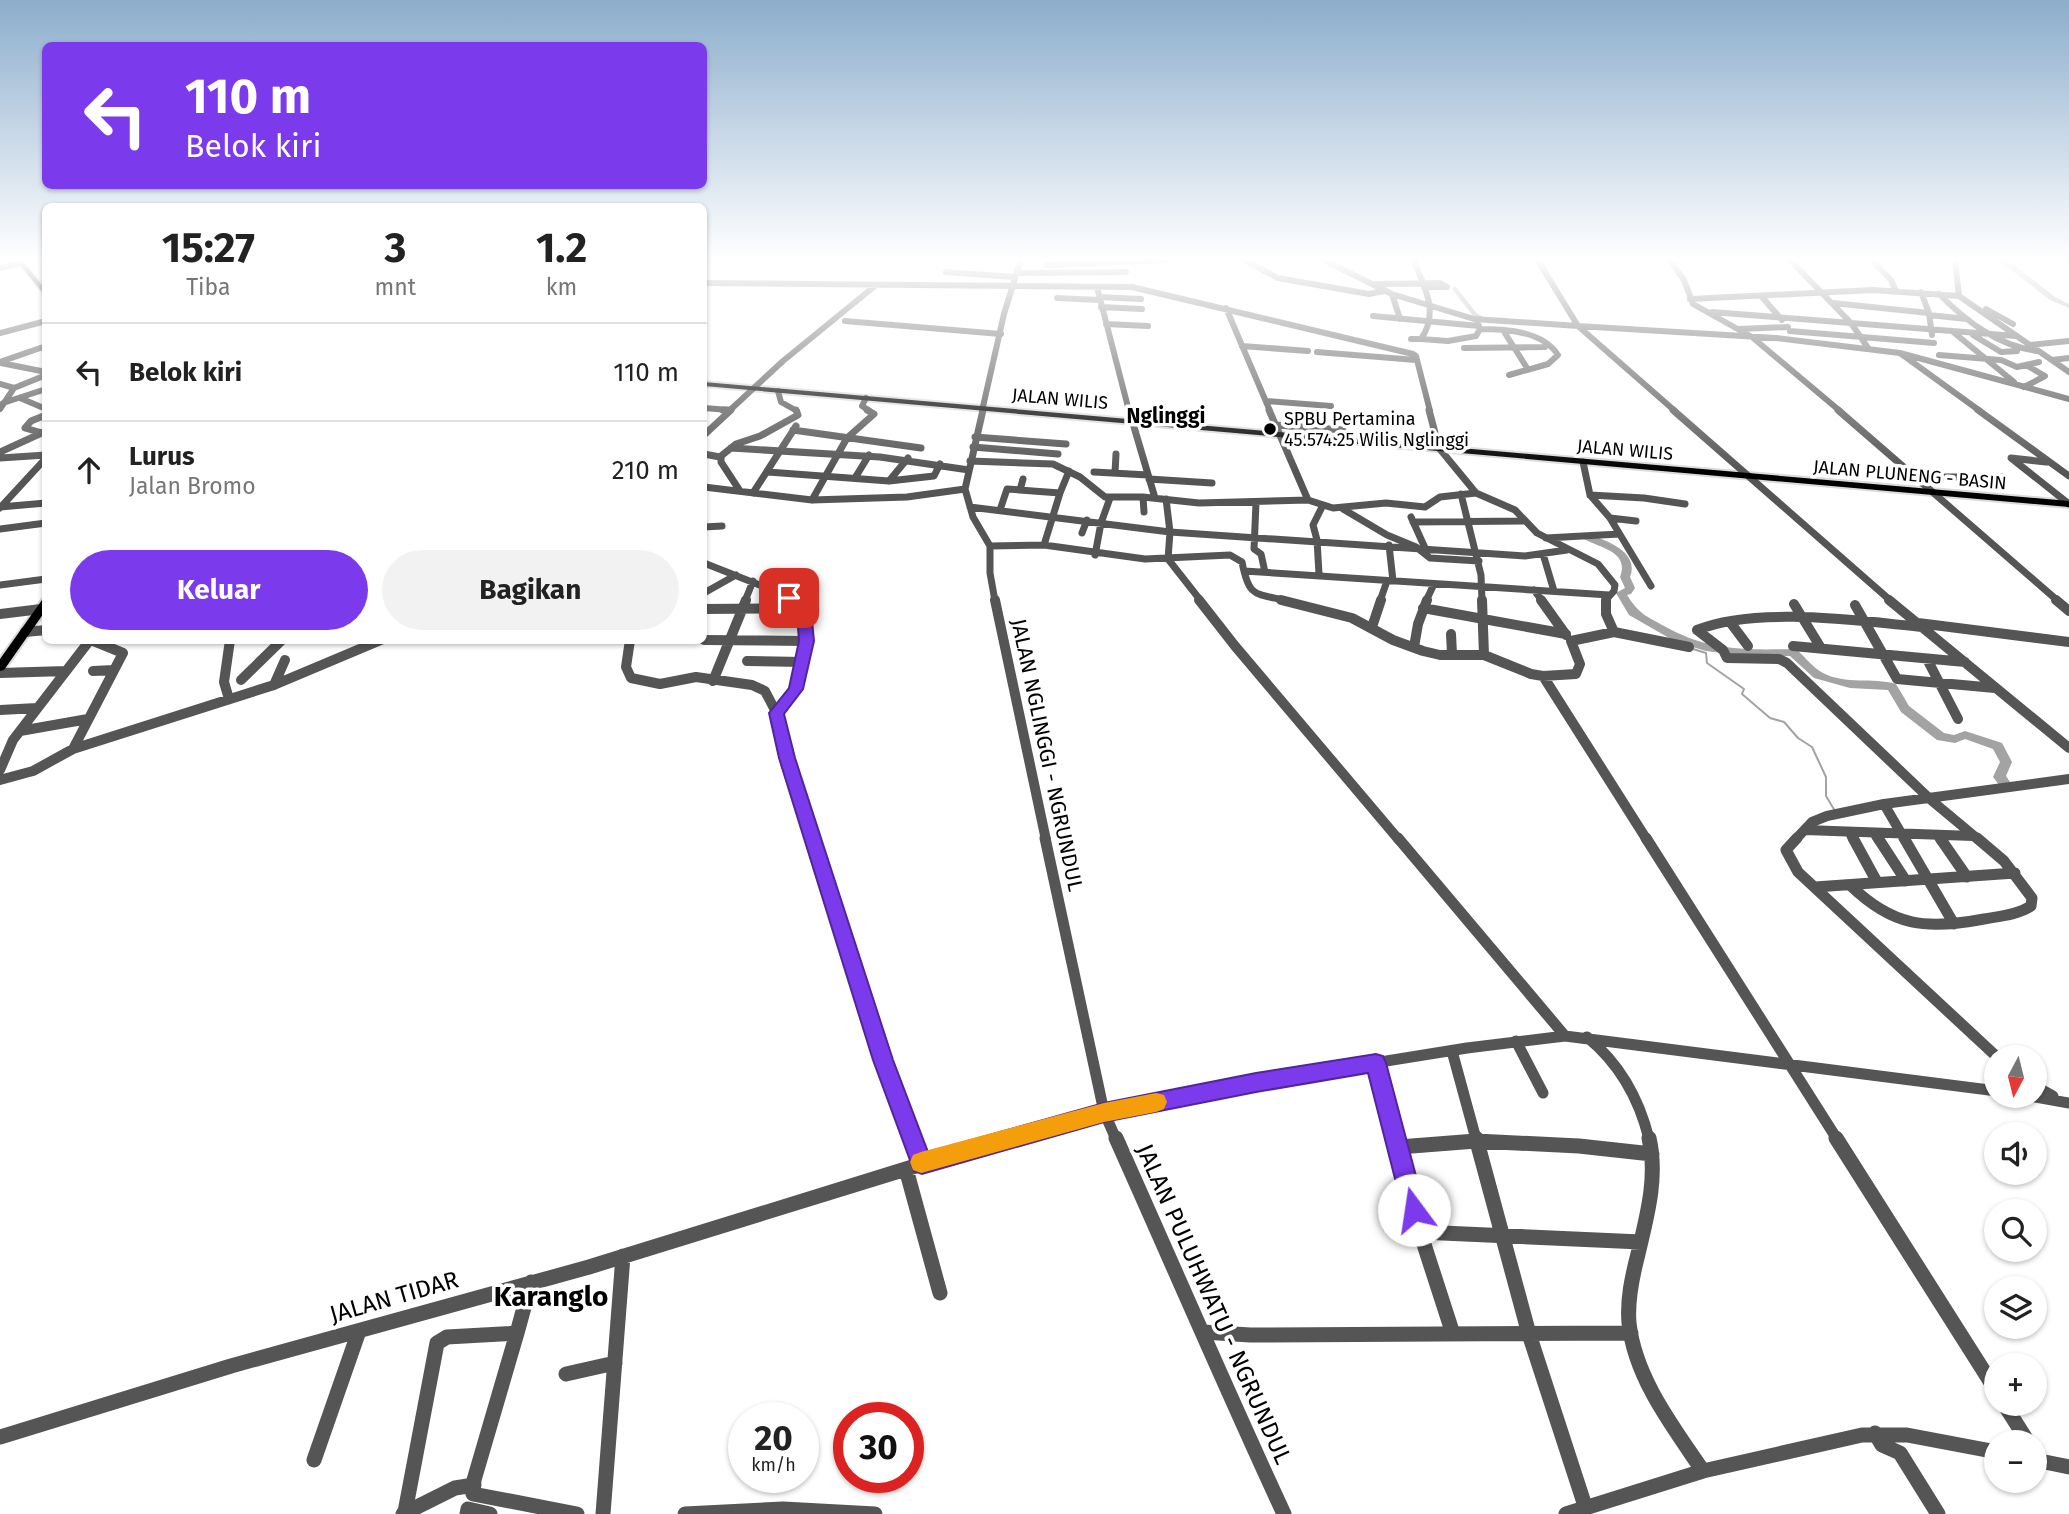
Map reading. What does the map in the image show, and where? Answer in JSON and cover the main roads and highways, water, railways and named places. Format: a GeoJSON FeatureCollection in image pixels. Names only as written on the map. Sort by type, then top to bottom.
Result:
{"type":"FeatureCollection","features":[{"type":"Feature","properties":{"kind":"main road","name":"JALAN WILIS"},"geometry":{"type":"LineString","coordinates":[[707,384],[1749,476]]}},
{"type":"Feature","properties":{"kind":"main road","name":"JALAN PLUNENG - BASIN"},"geometry":{"type":"LineString","coordinates":[[1749,476],[2069,504]]}},
{"type":"Feature","properties":{"kind":"main road"},"geometry":{"type":"LineString","coordinates":[[2,660],[42,607]]}},
{"type":"Feature","properties":{"kind":"waterway"},"geometry":{"type":"LineString","coordinates":[[1585,536],[1616,551],[1627,561],[1625,577],[1630,588],[1621,593],[1633,613],[1680,640],[1706,648],[1746,653],[1793,652],[1818,675],[1850,684],[1892,687],[1905,709],[1941,737],[1955,739],[1965,735],[1998,746],[2006,762],[1999,777],[2008,788]]}},
{"type":"Feature","properties":{"kind":"waterway"},"geometry":{"type":"LineString","coordinates":[[1693,649],[1706,653],[1707,663],[1744,689],[1742,694],[1770,718],[1784,722],[1798,738],[1812,747],[1826,777],[1826,796],[1835,811]]}},
{"type":"Feature","properties":{"kind":"place","name":"SPBU Pertamina 45.574.25 Wilis Nglinggi"},"geometry":{"type":"Point","coordinates":[1270,429]}},
{"type":"Feature","properties":{"kind":"district","name":"Nglinggi"},"geometry":{"type":"Point","coordinates":[1166,416]}},
{"type":"Feature","properties":{"kind":"district","name":"Karanglo"},"geometry":{"type":"Point","coordinates":[551,1296]}}]}
